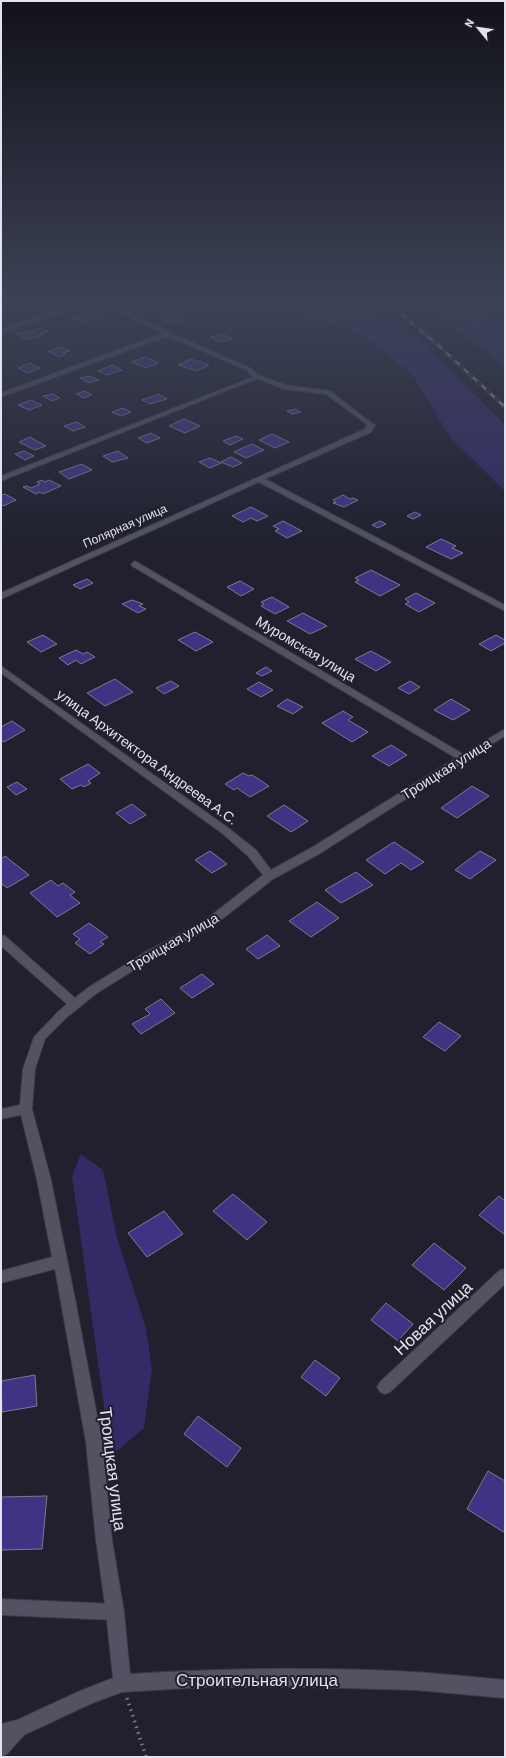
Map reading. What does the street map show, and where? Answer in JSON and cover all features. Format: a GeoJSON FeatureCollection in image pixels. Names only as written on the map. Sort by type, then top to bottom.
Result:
{"type":"FeatureCollection","features":[{"type":"Feature","properties":{"kind":"street"},"geometry":{"type":"LineString","coordinates":[[1,395],[31,384]]}},
{"type":"Feature","properties":{"kind":"street"},"geometry":{"type":"LineString","coordinates":[[1,479],[240,384]]}},
{"type":"Feature","properties":{"kind":"street","name":"Полярная улица"},"geometry":{"type":"LineString","coordinates":[[1,596],[368,430],[371,425]]}},
{"type":"Feature","properties":{"kind":"street"},"geometry":{"type":"LineString","coordinates":[[258,479],[505,608]]}},
{"type":"Feature","properties":{"kind":"street","name":"Муромская улица"},"geometry":{"type":"LineString","coordinates":[[135,564],[463,758]]}},
{"type":"Feature","properties":{"kind":"street","name":"улица Архитектора Андреева А.С."},"geometry":{"type":"LineString","coordinates":[[1,669],[227,832],[252,852],[269,876]]}},
{"type":"Feature","properties":{"kind":"street","name":"Троицкая улица"},"geometry":{"type":"LineString","coordinates":[[122,1683],[115,1612],[104,1540],[94,1442],[44,1180],[26,1109],[29,1069],[40,1037],[93,990],[148,956],[208,924],[269,876],[315,851],[505,732]]}},
{"type":"Feature","properties":{"kind":"street"},"geometry":{"type":"LineString","coordinates":[[1,938],[76,1004]]}},
{"type":"Feature","properties":{"kind":"street"},"geometry":{"type":"LineString","coordinates":[[1,1114],[26,1109]]}},
{"type":"Feature","properties":{"kind":"street"},"geometry":{"type":"LineString","coordinates":[[1,1277],[60,1261]]}},
{"type":"Feature","properties":{"kind":"street","name":"Новая улица"},"geometry":{"type":"LineString","coordinates":[[385,1387],[505,1275]]}},
{"type":"Feature","properties":{"kind":"street","name":"Строительная улица"},"geometry":{"type":"LineString","coordinates":[[9,1731],[122,1683],[206,1678],[308,1678],[415,1681],[505,1689]]}},
{"type":"Feature","properties":{"kind":"street"},"geometry":{"type":"LineString","coordinates":[[1,1748],[9,1731]]}},
{"type":"Feature","properties":{"kind":"lane"},"geometry":{"type":"LineString","coordinates":[[276,384],[284,387],[328,392],[371,425]]}},
{"type":"Feature","properties":{"kind":"lane"},"geometry":{"type":"LineString","coordinates":[[1,1607],[115,1612]]}},
{"type":"Feature","properties":{"kind":"path"},"geometry":{"type":"LineString","coordinates":[[122,1683],[146,1757]]}},
{"type":"Feature","properties":{"kind":"shaded area"},"geometry":{"type":"Polygon","coordinates":[[[418,384],[464,384],[505,425],[505,491],[450,437],[418,384]]]}},
{"type":"Feature","properties":{"kind":"shaded area"},"geometry":{"type":"Polygon","coordinates":[[[81,1154],[103,1170],[117,1238],[146,1328],[152,1369],[144,1428],[111,1456],[72,1176],[81,1154]]]}},
{"type":"Feature","properties":{"kind":"building"},"geometry":{"type":"Polygon","coordinates":[[[85,391],[92,395],[84,398],[76,394],[85,391]]]}},
{"type":"Feature","properties":{"kind":"building"},"geometry":{"type":"Polygon","coordinates":[[[53,394],[60,398],[52,401],[43,396],[53,394]]]}},
{"type":"Feature","properties":{"kind":"building"},"geometry":{"type":"Polygon","coordinates":[[[158,394],[167,399],[150,404],[142,400],[158,394]]]}},
{"type":"Feature","properties":{"kind":"building"},"geometry":{"type":"Polygon","coordinates":[[[31,400],[42,405],[29,410],[18,405],[31,400]]]}},
{"type":"Feature","properties":{"kind":"building"},"geometry":{"type":"Polygon","coordinates":[[[123,408],[131,412],[121,416],[112,412],[123,408]]]}},
{"type":"Feature","properties":{"kind":"building"},"geometry":{"type":"Polygon","coordinates":[[[295,409],[301,412],[292,414],[287,411],[295,409]]]}},
{"type":"Feature","properties":{"kind":"building"},"geometry":{"type":"Polygon","coordinates":[[[184,419],[200,426],[185,433],[169,426],[184,419]]]}},
{"type":"Feature","properties":{"kind":"building"},"geometry":{"type":"Polygon","coordinates":[[[77,422],[85,427],[73,431],[64,426],[77,422]]]}},
{"type":"Feature","properties":{"kind":"building"},"geometry":{"type":"Polygon","coordinates":[[[151,433],[160,438],[147,443],[138,438],[151,433]]]}},
{"type":"Feature","properties":{"kind":"building"},"geometry":{"type":"Polygon","coordinates":[[[272,434],[289,442],[275,448],[259,440],[272,434]]]}},
{"type":"Feature","properties":{"kind":"building"},"geometry":{"type":"Polygon","coordinates":[[[236,436],[243,439],[230,445],[223,441],[236,436]]]}},
{"type":"Feature","properties":{"kind":"building"},"geometry":{"type":"Polygon","coordinates":[[[30,437],[46,446],[35,450],[19,442],[30,437]]]}},
{"type":"Feature","properties":{"kind":"building"},"geometry":{"type":"Polygon","coordinates":[[[252,444],[264,450],[246,458],[234,452],[252,444]]]}},
{"type":"Feature","properties":{"kind":"building"},"geometry":{"type":"Polygon","coordinates":[[[24,451],[34,456],[25,460],[15,454],[24,451]]]}},
{"type":"Feature","properties":{"kind":"building"},"geometry":{"type":"Polygon","coordinates":[[[118,451],[128,458],[112,462],[103,456],[118,451]]]}},
{"type":"Feature","properties":{"kind":"building"},"geometry":{"type":"Polygon","coordinates":[[[231,457],[242,463],[233,467],[221,462],[231,457]]]}},
{"type":"Feature","properties":{"kind":"building"},"geometry":{"type":"Polygon","coordinates":[[[210,458],[221,463],[210,468],[199,462],[210,458]]]}},
{"type":"Feature","properties":{"kind":"building"},"geometry":{"type":"Polygon","coordinates":[[[82,464],[92,470],[69,479],[59,472],[82,464]]]}},
{"type":"Feature","properties":{"kind":"building"},"geometry":{"type":"Polygon","coordinates":[[[42,480],[45,482],[49,480],[61,486],[43,494],[40,492],[36,494],[23,487],[27,486],[31,488],[40,484],[37,482],[42,480]]]}},
{"type":"Feature","properties":{"kind":"building"},"geometry":{"type":"Polygon","coordinates":[[[5,494],[16,500],[3,506],[1,504],[1,495],[5,494]]]}},
{"type":"Feature","properties":{"kind":"building"},"geometry":{"type":"Polygon","coordinates":[[[343,495],[350,499],[353,498],[358,500],[344,507],[333,503],[336,502],[333,500],[343,495]]]}},
{"type":"Feature","properties":{"kind":"building"},"geometry":{"type":"Polygon","coordinates":[[[251,507],[268,516],[257,521],[251,518],[243,522],[232,516],[251,507]]]}},
{"type":"Feature","properties":{"kind":"building"},"geometry":{"type":"Polygon","coordinates":[[[415,512],[421,515],[413,519],[407,516],[415,512]]]}},
{"type":"Feature","properties":{"kind":"building"},"geometry":{"type":"Polygon","coordinates":[[[283,521],[302,531],[287,538],[275,531],[279,529],[273,526],[283,521]]]}},
{"type":"Feature","properties":{"kind":"building"},"geometry":{"type":"Polygon","coordinates":[[[380,521],[386,524],[378,528],[372,525],[380,521]]]}},
{"type":"Feature","properties":{"kind":"building"},"geometry":{"type":"Polygon","coordinates":[[[441,539],[456,546],[452,548],[463,553],[451,559],[426,547],[441,539]]]}},
{"type":"Feature","properties":{"kind":"building"},"geometry":{"type":"Polygon","coordinates":[[[371,570],[400,585],[380,596],[355,582],[359,580],[355,578],[371,570]]]}},
{"type":"Feature","properties":{"kind":"building"},"geometry":{"type":"Polygon","coordinates":[[[87,579],[93,583],[80,589],[73,585],[87,579]]]}},
{"type":"Feature","properties":{"kind":"building"},"geometry":{"type":"Polygon","coordinates":[[[240,581],[254,589],[241,596],[227,587],[240,581]]]}},
{"type":"Feature","properties":{"kind":"building"},"geometry":{"type":"Polygon","coordinates":[[[416,593],[435,603],[419,612],[405,604],[409,602],[405,599],[416,593]]]}},
{"type":"Feature","properties":{"kind":"building"},"geometry":{"type":"Polygon","coordinates":[[[272,597],[289,607],[275,614],[261,606],[264,604],[261,602],[272,597]]]}},
{"type":"Feature","properties":{"kind":"building"},"geometry":{"type":"Polygon","coordinates":[[[132,600],[143,604],[139,606],[146,609],[138,613],[122,604],[132,600]]]}},
{"type":"Feature","properties":{"kind":"building"},"geometry":{"type":"Polygon","coordinates":[[[303,613],[327,626],[310,634],[287,621],[303,613]]]}},
{"type":"Feature","properties":{"kind":"building"},"geometry":{"type":"Polygon","coordinates":[[[195,632],[213,642],[196,651],[178,640],[195,632]]]}},
{"type":"Feature","properties":{"kind":"building"},"geometry":{"type":"Polygon","coordinates":[[[43,635],[57,644],[41,652],[27,642],[43,635]]]}},
{"type":"Feature","properties":{"kind":"building"},"geometry":{"type":"Polygon","coordinates":[[[496,635],[505,640],[505,643],[491,651],[479,644],[496,635]]]}},
{"type":"Feature","properties":{"kind":"building"},"geometry":{"type":"Polygon","coordinates":[[[76,650],[83,654],[87,652],[95,657],[81,664],[76,660],[68,665],[59,658],[76,650]]]}},
{"type":"Feature","properties":{"kind":"building"},"geometry":{"type":"Polygon","coordinates":[[[371,651],[391,662],[376,671],[355,659],[371,651]]]}},
{"type":"Feature","properties":{"kind":"building"},"geometry":{"type":"Polygon","coordinates":[[[266,667],[272,671],[262,676],[256,673],[266,667]]]}},
{"type":"Feature","properties":{"kind":"building"},"geometry":{"type":"Polygon","coordinates":[[[115,679],[133,692],[105,706],[87,693],[115,679]]]}},
{"type":"Feature","properties":{"kind":"building"},"geometry":{"type":"Polygon","coordinates":[[[171,681],[179,686],[164,694],[156,688],[171,681]]]}},
{"type":"Feature","properties":{"kind":"building"},"geometry":{"type":"Polygon","coordinates":[[[410,681],[420,687],[409,694],[398,688],[410,681]]]}},
{"type":"Feature","properties":{"kind":"building"},"geometry":{"type":"Polygon","coordinates":[[[259,682],[273,690],[261,697],[247,689],[259,682]]]}},
{"type":"Feature","properties":{"kind":"building"},"geometry":{"type":"Polygon","coordinates":[[[287,699],[303,707],[293,714],[277,706],[287,699]]]}},
{"type":"Feature","properties":{"kind":"building"},"geometry":{"type":"Polygon","coordinates":[[[451,699],[470,710],[453,720],[434,710],[451,699]]]}},
{"type":"Feature","properties":{"kind":"building"},"geometry":{"type":"Polygon","coordinates":[[[343,711],[353,717],[348,720],[368,732],[352,742],[322,723],[343,711]]]}},
{"type":"Feature","properties":{"kind":"building"},"geometry":{"type":"Polygon","coordinates":[[[12,721],[25,730],[4,742],[1,740],[1,727],[12,721]]]}},
{"type":"Feature","properties":{"kind":"building"},"geometry":{"type":"Polygon","coordinates":[[[391,745],[407,755],[389,766],[372,756],[391,745]]]}},
{"type":"Feature","properties":{"kind":"building"},"geometry":{"type":"Polygon","coordinates":[[[88,764],[100,773],[88,781],[91,783],[84,787],[81,785],[72,789],[60,779],[88,764]]]}},
{"type":"Feature","properties":{"kind":"building"},"geometry":{"type":"Polygon","coordinates":[[[243,773],[249,776],[252,775],[269,786],[250,797],[237,788],[234,790],[225,784],[243,773]]]}},
{"type":"Feature","properties":{"kind":"building"},"geometry":{"type":"Polygon","coordinates":[[[17,782],[27,789],[16,795],[7,787],[17,782]]]}},
{"type":"Feature","properties":{"kind":"building"},"geometry":{"type":"Polygon","coordinates":[[[472,786],[489,796],[457,818],[441,808],[472,786]]]}},
{"type":"Feature","properties":{"kind":"building"},"geometry":{"type":"Polygon","coordinates":[[[132,804],[146,815],[130,824],[116,813],[132,804]]]}},
{"type":"Feature","properties":{"kind":"building"},"geometry":{"type":"Polygon","coordinates":[[[284,805],[308,821],[291,832],[267,816],[284,805]]]}},
{"type":"Feature","properties":{"kind":"building"},"geometry":{"type":"Polygon","coordinates":[[[394,842],[424,862],[411,870],[401,863],[385,874],[366,860],[394,842]]]}},
{"type":"Feature","properties":{"kind":"building"},"geometry":{"type":"Polygon","coordinates":[[[210,851],[227,864],[212,873],[195,860],[210,851]]]}},
{"type":"Feature","properties":{"kind":"building"},"geometry":{"type":"Polygon","coordinates":[[[480,851],[496,860],[470,879],[455,870],[480,851]]]}},
{"type":"Feature","properties":{"kind":"building"},"geometry":{"type":"Polygon","coordinates":[[[5,856],[29,875],[7,888],[1,883],[1,859],[5,856]]]}},
{"type":"Feature","properties":{"kind":"building"},"geometry":{"type":"Polygon","coordinates":[[[356,872],[373,885],[341,903],[325,890],[356,872]]]}},
{"type":"Feature","properties":{"kind":"building"},"geometry":{"type":"Polygon","coordinates":[[[51,880],[58,886],[63,883],[75,892],[70,895],[80,903],[57,917],[30,893],[51,880]]]}},
{"type":"Feature","properties":{"kind":"building"},"geometry":{"type":"Polygon","coordinates":[[[317,902],[339,918],[311,937],[289,921],[317,902]]]}},
{"type":"Feature","properties":{"kind":"building"},"geometry":{"type":"Polygon","coordinates":[[[89,923],[108,937],[100,942],[104,944],[90,954],[75,943],[80,939],[73,934],[89,923]]]}},
{"type":"Feature","properties":{"kind":"building"},"geometry":{"type":"Polygon","coordinates":[[[267,935],[280,946],[258,959],[246,949],[267,935]]]}},
{"type":"Feature","properties":{"kind":"building"},"geometry":{"type":"Polygon","coordinates":[[[202,974],[214,984],[192,998],[180,988],[202,974]]]}},
{"type":"Feature","properties":{"kind":"building"},"geometry":{"type":"Polygon","coordinates":[[[161,999],[175,1013],[141,1034],[132,1024],[150,1014],[145,1009],[161,999]]]}},
{"type":"Feature","properties":{"kind":"building"},"geometry":{"type":"Polygon","coordinates":[[[439,1022],[461,1036],[445,1051],[423,1037],[439,1022]]]}},
{"type":"Feature","properties":{"kind":"building"},"geometry":{"type":"Polygon","coordinates":[[[233,1194],[267,1222],[247,1240],[213,1211],[233,1194]]]}},
{"type":"Feature","properties":{"kind":"building"},"geometry":{"type":"Polygon","coordinates":[[[499,1196],[505,1201],[505,1235],[479,1215],[499,1196]]]}},
{"type":"Feature","properties":{"kind":"building"},"geometry":{"type":"Polygon","coordinates":[[[164,1211],[183,1234],[147,1257],[128,1233],[164,1211]]]}},
{"type":"Feature","properties":{"kind":"building"},"geometry":{"type":"Polygon","coordinates":[[[434,1243],[466,1268],[444,1290],[412,1265],[434,1243]]]}},
{"type":"Feature","properties":{"kind":"building"},"geometry":{"type":"Polygon","coordinates":[[[386,1303],[413,1324],[398,1341],[371,1320],[386,1303]]]}},
{"type":"Feature","properties":{"kind":"building"},"geometry":{"type":"Polygon","coordinates":[[[315,1360],[340,1378],[326,1396],[301,1377],[315,1360]]]}},
{"type":"Feature","properties":{"kind":"building"},"geometry":{"type":"Polygon","coordinates":[[[35,1375],[37,1406],[2,1412],[1,1381],[35,1375]]]}},
{"type":"Feature","properties":{"kind":"building"},"geometry":{"type":"Polygon","coordinates":[[[198,1416],[241,1448],[227,1467],[184,1434],[198,1416]]]}},
{"type":"Feature","properties":{"kind":"building"},"geometry":{"type":"Polygon","coordinates":[[[488,1471],[505,1481],[505,1533],[467,1509],[488,1471]]]}},
{"type":"Feature","properties":{"kind":"building"},"geometry":{"type":"Polygon","coordinates":[[[47,1496],[42,1549],[1,1550],[1,1497],[47,1496]]]}},
{"type":"Feature","properties":{"kind":"railway"},"geometry":{"type":"LineString","coordinates":[[480,384],[505,407]]}}]}
